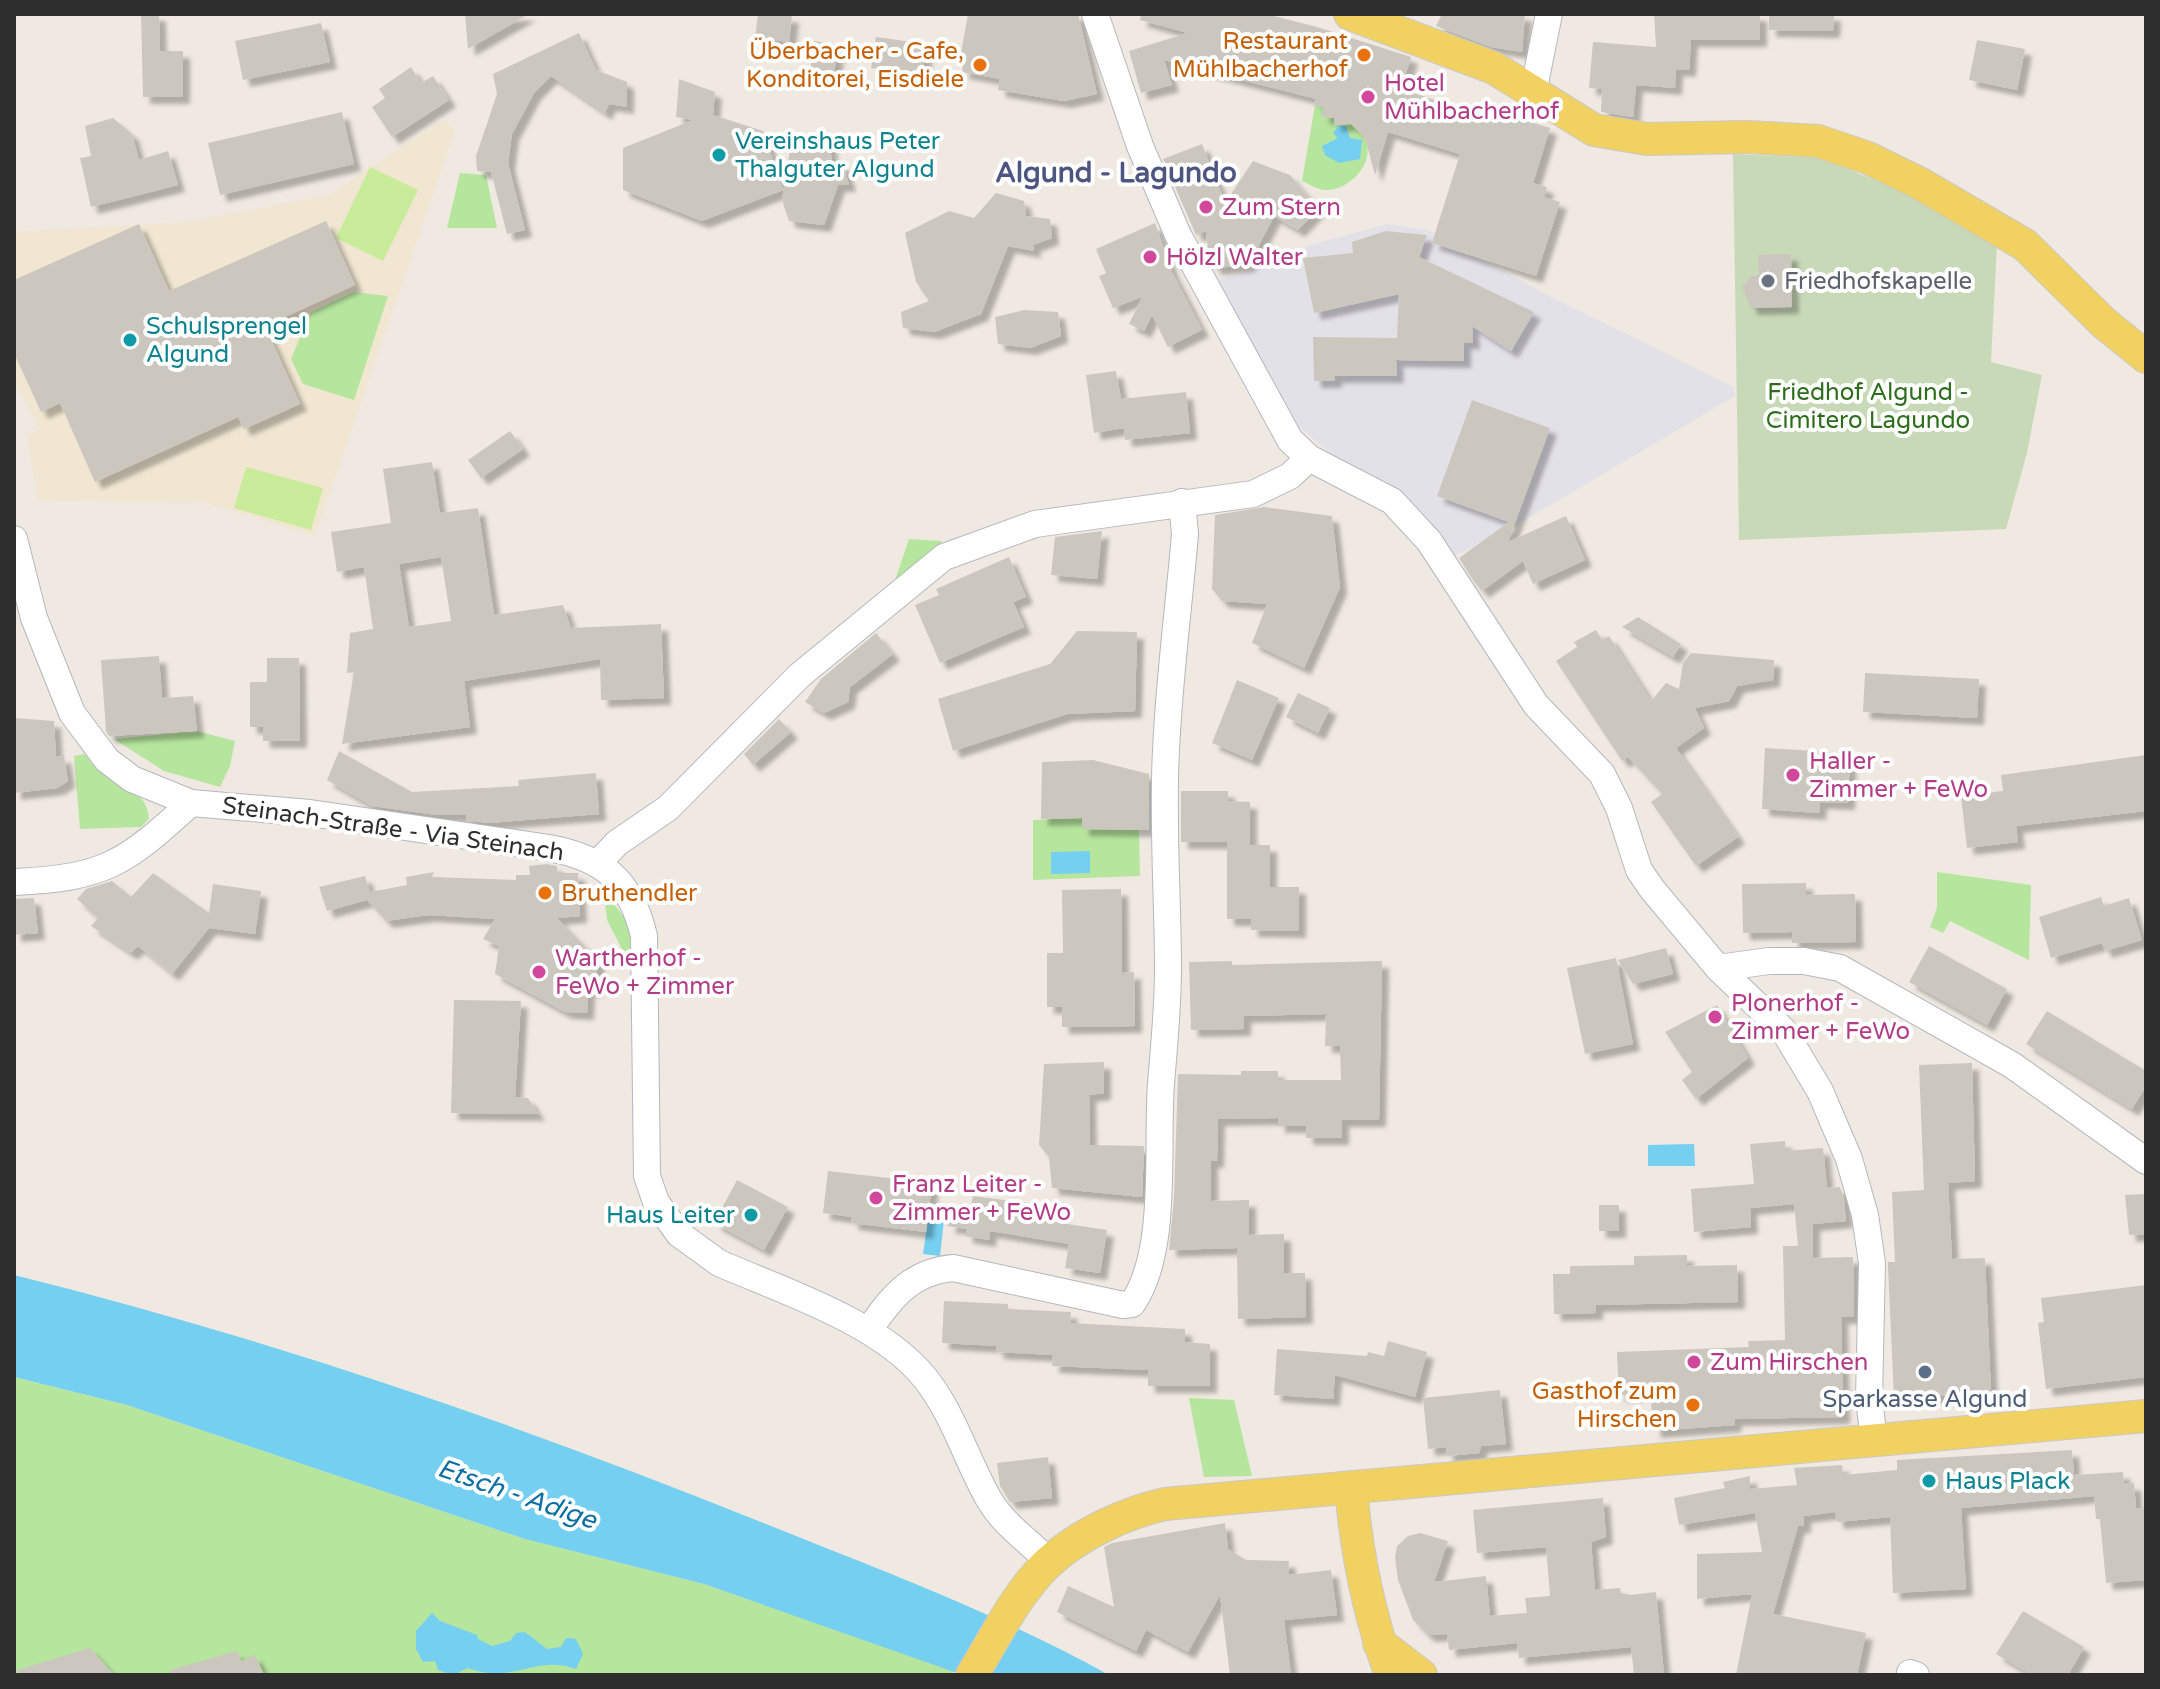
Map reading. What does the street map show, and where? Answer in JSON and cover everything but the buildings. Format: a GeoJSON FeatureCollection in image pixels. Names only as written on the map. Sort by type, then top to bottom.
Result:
{"type":"FeatureCollection","features":[{"type":"Feature","properties":{"kind":"main road"},"geometry":{"type":"LineString","coordinates":[[1350,14],[1483,63],[1594,130],[1647,139],[1747,137],[1818,141],[1868,158],[1919,183],[2025,245],[2104,323],[2146,357]]}},
{"type":"Feature","properties":{"kind":"main road"},"geometry":{"type":"LineString","coordinates":[[972,1675],[1028,1587],[1049,1562],[1092,1533],[1143,1509],[1351,1487],[2146,1416]]}},
{"type":"Feature","properties":{"kind":"main road"},"geometry":{"type":"LineString","coordinates":[[1351,1487],[1359,1555],[1379,1643],[1391,1675]]}},
{"type":"Feature","properties":{"kind":"main road"},"geometry":{"type":"LineString","coordinates":[[1379,1643],[1421,1675]]}},
{"type":"Feature","properties":{"kind":"street"},"geometry":{"type":"LineString","coordinates":[[1095,14],[1140,146],[1178,235],[1290,440],[1309,458],[1392,501],[1429,541],[1536,705],[1602,774],[1619,808],[1639,870],[1681,928],[1784,1031],[1820,1091],[1849,1159],[1865,1215],[1872,1263],[1869,1399],[1874,1440]]}},
{"type":"Feature","properties":{"kind":"street"},"geometry":{"type":"LineString","coordinates":[[1533,93],[1549,14]]}},
{"type":"Feature","properties":{"kind":"street"},"geometry":{"type":"LineString","coordinates":[[599,862],[617,843],[668,808],[800,675],[944,557],[1035,524],[1253,494],[1271,488],[1309,458]]}},
{"type":"Feature","properties":{"kind":"street"},"geometry":{"type":"LineString","coordinates":[[868,1331],[894,1295],[917,1277],[934,1269],[953,1268],[1123,1305],[1132,1304],[1137,1296],[1149,1257],[1160,1192],[1161,1082],[1165,1059],[1168,972],[1165,753],[1185,534],[1182,502]]}},
{"type":"Feature","properties":{"kind":"street","name":"Steinach-Straße - Via Steinach"},"geometry":{"type":"LineString","coordinates":[[14,539],[34,618],[72,713],[89,740],[132,779],[191,803],[310,813],[578,853],[599,862],[623,886],[638,909],[644,936],[647,1176],[661,1210],[687,1241],[719,1263],[868,1331],[898,1352],[924,1377],[953,1419],[990,1502],[1049,1562]]}},
{"type":"Feature","properties":{"kind":"street"},"geometry":{"type":"LineString","coordinates":[[14,882],[54,881],[118,864],[144,846],[191,803]]}},
{"type":"Feature","properties":{"kind":"street"},"geometry":{"type":"LineString","coordinates":[[1718,968],[1769,961],[1804,961],[1840,968],[2012,1065],[2146,1161]]}},
{"type":"Feature","properties":{"kind":"shaded area"},"geometry":{"type":"Polygon","coordinates":[[[444,120],[455,130],[315,536],[206,503],[38,500],[27,436],[40,429],[14,380],[14,232],[187,222],[329,195],[444,120]]]}},
{"type":"Feature","properties":{"kind":"shaded area"},"geometry":{"type":"Polygon","coordinates":[[[1387,224],[1428,230],[1553,298],[1734,387],[1735,396],[1510,529],[1454,556],[1385,481],[1331,454],[1292,421],[1214,281],[1268,265],[1310,245],[1387,224]]]}},
{"type":"Feature","properties":{"kind":"green space"},"geometry":{"type":"Polygon","coordinates":[[[1315,105],[1323,107],[1323,117],[1334,118],[1334,125],[1351,124],[1363,136],[1367,147],[1367,156],[1359,173],[1344,186],[1335,189],[1320,189],[1302,181],[1315,105]]]}},
{"type":"Feature","properties":{"kind":"green space","name":"Friedhof Algund - Cimitero Lagundo"},"geometry":{"type":"Polygon","coordinates":[[[1733,154],[1821,158],[1913,196],[1997,243],[1991,362],[2042,375],[2027,453],[2006,529],[1739,540],[1733,154]]]}},
{"type":"Feature","properties":{"kind":"green space"},"geometry":{"type":"Polygon","coordinates":[[[370,167],[418,190],[383,261],[336,238],[370,167]]]}},
{"type":"Feature","properties":{"kind":"green space"},"geometry":{"type":"Polygon","coordinates":[[[460,173],[486,175],[497,228],[447,228],[460,173]]]}},
{"type":"Feature","properties":{"kind":"green space"},"geometry":{"type":"Polygon","coordinates":[[[354,292],[388,296],[354,400],[303,384],[291,359],[311,312],[354,292]]]}},
{"type":"Feature","properties":{"kind":"green space"},"geometry":{"type":"Polygon","coordinates":[[[246,467],[323,488],[311,530],[234,508],[246,467]]]}},
{"type":"Feature","properties":{"kind":"green space"},"geometry":{"type":"Polygon","coordinates":[[[909,539],[941,541],[944,551],[890,595],[909,539]]]}},
{"type":"Feature","properties":{"kind":"green space"},"geometry":{"type":"Polygon","coordinates":[[[197,731],[235,741],[230,766],[220,787],[164,771],[114,739],[197,731]]]}},
{"type":"Feature","properties":{"kind":"green space"},"geometry":{"type":"Polygon","coordinates":[[[85,754],[100,772],[133,791],[144,802],[149,819],[141,827],[80,829],[74,756],[85,754]]]}},
{"type":"Feature","properties":{"kind":"green space"},"geometry":{"type":"Polygon","coordinates":[[[1082,818],[1083,829],[1139,830],[1140,876],[1033,880],[1033,820],[1082,818]]]}},
{"type":"Feature","properties":{"kind":"green space"},"geometry":{"type":"Polygon","coordinates":[[[1937,872],[2031,885],[2029,960],[1950,921],[1943,933],[1930,927],[1937,908],[1937,872]]]}},
{"type":"Feature","properties":{"kind":"green space"},"geometry":{"type":"Polygon","coordinates":[[[604,892],[629,923],[635,954],[631,958],[612,955],[612,951],[623,951],[607,920],[604,892]]]}},
{"type":"Feature","properties":{"kind":"green space"},"geometry":{"type":"Polygon","coordinates":[[[14,1377],[127,1405],[525,1539],[704,1584],[954,1671],[952,1675],[14,1675],[14,1377]]]}},
{"type":"Feature","properties":{"kind":"green space"},"geometry":{"type":"Polygon","coordinates":[[[1189,1398],[1234,1400],[1252,1476],[1204,1477],[1189,1398]]]}},
{"type":"Feature","properties":{"kind":"water"},"geometry":{"type":"Polygon","coordinates":[[[1338,126],[1346,126],[1350,138],[1362,140],[1360,159],[1339,163],[1325,155],[1322,146],[1338,138],[1333,133],[1338,126]]]}},
{"type":"Feature","properties":{"kind":"water"},"geometry":{"type":"Polygon","coordinates":[[[1090,851],[1090,873],[1051,874],[1051,852],[1090,851]]]}},
{"type":"Feature","properties":{"kind":"water"},"geometry":{"type":"Polygon","coordinates":[[[1694,1144],[1695,1166],[1648,1166],[1648,1145],[1694,1144]]]}},
{"type":"Feature","properties":{"kind":"water"},"geometry":{"type":"Polygon","coordinates":[[[928,1219],[944,1220],[940,1256],[923,1254],[928,1219]]]}},
{"type":"Feature","properties":{"kind":"water","name":"Etsch - Adige"},"geometry":{"type":"Polygon","coordinates":[[[14,1275],[300,1356],[581,1452],[940,1594],[1025,1632],[1109,1675],[963,1675],[704,1584],[525,1539],[127,1405],[14,1377],[14,1275]]]}},
{"type":"Feature","properties":{"kind":"water"},"geometry":{"type":"Polygon","coordinates":[[[432,1613],[440,1621],[477,1635],[478,1639],[492,1646],[510,1641],[516,1633],[525,1632],[547,1649],[561,1647],[566,1638],[576,1639],[583,1654],[576,1669],[548,1665],[498,1673],[468,1668],[453,1675],[438,1670],[435,1661],[423,1662],[416,1649],[416,1631],[432,1613]]]}},
{"type":"Feature","properties":{"kind":"place","name":"Restaurant Mühlbacherhof"},"geometry":{"type":"Point","coordinates":[1364,55]}},
{"type":"Feature","properties":{"kind":"place","name":"Überbacher - Cafe, Konditorei, Eisdiele"},"geometry":{"type":"Point","coordinates":[980,65]}},
{"type":"Feature","properties":{"kind":"place","name":"Hotel Mühlbacherhof"},"geometry":{"type":"Point","coordinates":[1368,97]}},
{"type":"Feature","properties":{"kind":"place","name":"Vereinshaus Peter Thalguter Algund"},"geometry":{"type":"Point","coordinates":[719,155]}},
{"type":"Feature","properties":{"kind":"place","name":"Zum Stern"},"geometry":{"type":"Point","coordinates":[1206,207]}},
{"type":"Feature","properties":{"kind":"place","name":"Hölzl Walter"},"geometry":{"type":"Point","coordinates":[1150,257]}},
{"type":"Feature","properties":{"kind":"place","name":"Friedhofskapelle"},"geometry":{"type":"Point","coordinates":[1768,281]}},
{"type":"Feature","properties":{"kind":"place","name":"Schulsprengel Algund"},"geometry":{"type":"Point","coordinates":[130,340]}},
{"type":"Feature","properties":{"kind":"place","name":"Haller - Zimmer + FeWo"},"geometry":{"type":"Point","coordinates":[1793,775]}},
{"type":"Feature","properties":{"kind":"place","name":"Bruthendler"},"geometry":{"type":"Point","coordinates":[545,893]}},
{"type":"Feature","properties":{"kind":"place","name":"Wartherhof - FeWo + Zimmer"},"geometry":{"type":"Point","coordinates":[539,972]}},
{"type":"Feature","properties":{"kind":"place","name":"Plonerhof - Zimmer + FeWo"},"geometry":{"type":"Point","coordinates":[1715,1017]}},
{"type":"Feature","properties":{"kind":"place","name":"Franz Leiter - Zimmer + FeWo"},"geometry":{"type":"Point","coordinates":[876,1198]}},
{"type":"Feature","properties":{"kind":"place","name":"Haus Leiter"},"geometry":{"type":"Point","coordinates":[751,1215]}},
{"type":"Feature","properties":{"kind":"place","name":"Zum Hirschen"},"geometry":{"type":"Point","coordinates":[1694,1362]}},
{"type":"Feature","properties":{"kind":"place","name":"Sparkasse Algund"},"geometry":{"type":"Point","coordinates":[1925,1372]}},
{"type":"Feature","properties":{"kind":"place","name":"Gasthof zum Hirschen"},"geometry":{"type":"Point","coordinates":[1693,1405]}},
{"type":"Feature","properties":{"kind":"place","name":"Haus Plack"},"geometry":{"type":"Point","coordinates":[1929,1481]}},
{"type":"Feature","properties":{"kind":"district","name":"Algund - Lagundo"},"geometry":{"type":"Point","coordinates":[1116,173]}}]}
